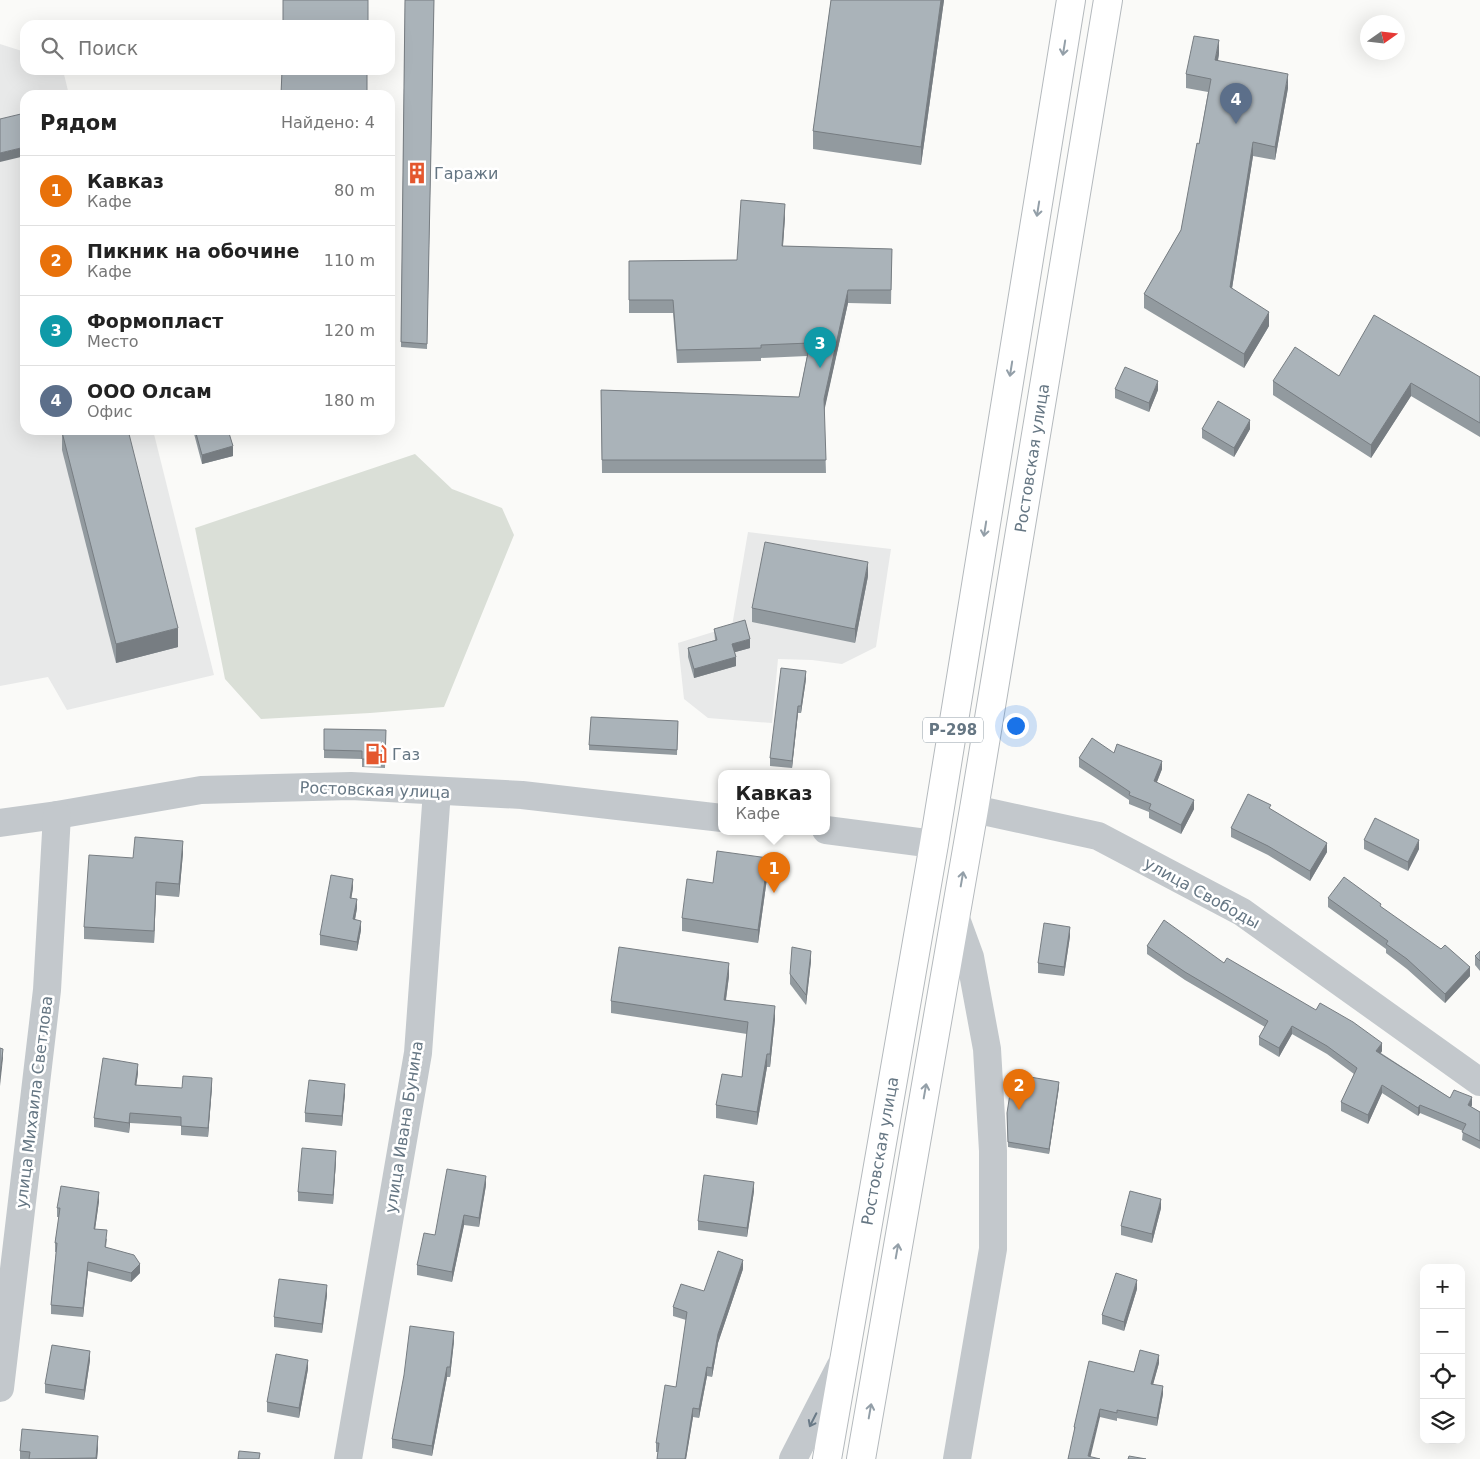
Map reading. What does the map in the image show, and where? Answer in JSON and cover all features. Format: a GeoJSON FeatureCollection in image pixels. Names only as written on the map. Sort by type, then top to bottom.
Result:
{"type":"FeatureCollection","features":[{"type":"Feature","properties":{"kind":"highway","name":"Ростовская улица"},"geometry":{"type":"LineString","coordinates":[[827,1459],[934,844],[1072,0]]}},
{"type":"Feature","properties":{"kind":"highway","name":"Ростовская улица"},"geometry":{"type":"LineString","coordinates":[[861,1459],[974,809],[1108,0]]}},
{"type":"Feature","properties":{"kind":"street","name":"Ростовская улица"},"geometry":{"type":"LineString","coordinates":[[0,823],[201,790],[351,786],[522,795],[718,818]]}},
{"type":"Feature","properties":{"kind":"street","name":"улица Ивана Бунина"},"geometry":{"type":"LineString","coordinates":[[348,1459],[418,1053],[437,791]]}},
{"type":"Feature","properties":{"kind":"street","name":"улица Свободы"},"geometry":{"type":"LineString","coordinates":[[974,809],[1098,836],[1242,912],[1480,1082]]}},
{"type":"Feature","properties":{"kind":"street","name":"улица Михаила Светлова"},"geometry":{"type":"LineString","coordinates":[[0,1388],[48,990],[57,815]]}},
{"type":"Feature","properties":{"kind":"street"},"geometry":{"type":"LineString","coordinates":[[830,831],[934,844]]}},
{"type":"Feature","properties":{"kind":"street"},"geometry":{"type":"LineString","coordinates":[[955,916],[970,957],[987,1049],[993,1151],[993,1249],[957,1459]]}},
{"type":"Feature","properties":{"kind":"street"},"geometry":{"type":"LineString","coordinates":[[793,1459],[843,1361]]}},
{"type":"Feature","properties":{"kind":"shaded area"},"geometry":{"type":"Polygon","coordinates":[[[0,44],[20,50],[20,75],[64,75],[68,90],[20,90],[20,435],[154,435],[214,675],[67,710],[48,677],[0,686],[0,44]]]}},
{"type":"Feature","properties":{"kind":"shaded area"},"geometry":{"type":"Polygon","coordinates":[[[415,454],[452,489],[502,508],[514,535],[444,707],[261,719],[225,679],[195,528],[415,454]]]}},
{"type":"Feature","properties":{"kind":"shaded area"},"geometry":{"type":"Polygon","coordinates":[[[748,532],[891,549],[876,647],[842,664],[812,660],[778,659],[772,723],[708,718],[684,699],[678,643],[732,626],[748,532]]]}},
{"type":"Feature","properties":{"kind":"building"},"geometry":{"type":"Polygon","coordinates":[[[283,0],[368,0],[368,20],[283,20],[283,0]]]}},
{"type":"Feature","properties":{"kind":"building","name":"Гаражи"},"geometry":{"type":"Polygon","coordinates":[[[405,0],[434,0],[427,344],[401,342],[405,0]]]}},
{"type":"Feature","properties":{"kind":"building"},"geometry":{"type":"Polygon","coordinates":[[[831,0],[941,0],[921,147],[813,131],[831,0]]]}},
{"type":"Feature","properties":{"kind":"building"},"geometry":{"type":"Polygon","coordinates":[[[1194,36],[1219,40],[1215,60],[1288,74],[1275,147],[1253,142],[1230,287],[1269,312],[1244,354],[1144,294],[1181,230],[1197,143],[1199,144],[1211,79],[1186,74],[1194,36]]]}},
{"type":"Feature","properties":{"kind":"building"},"geometry":{"type":"Polygon","coordinates":[[[282,75],[367,75],[367,90],[281,90],[282,75]]]}},
{"type":"Feature","properties":{"kind":"building"},"geometry":{"type":"Polygon","coordinates":[[[20,114],[20,148],[0,153],[0,119],[20,114]]]}},
{"type":"Feature","properties":{"kind":"building"},"geometry":{"type":"Polygon","coordinates":[[[741,200],[785,204],[782,246],[892,249],[891,290],[848,290],[824,399],[826,460],[602,460],[601,390],[799,397],[810,343],[761,345],[761,348],[677,350],[673,300],[629,300],[629,261],[737,260],[741,200]]]}},
{"type":"Feature","properties":{"kind":"building"},"geometry":{"type":"Polygon","coordinates":[[[1374,315],[1480,377],[1480,423],[1411,383],[1371,445],[1273,381],[1295,347],[1339,376],[1374,315]]]}},
{"type":"Feature","properties":{"kind":"building"},"geometry":{"type":"Polygon","coordinates":[[[1125,367],[1158,381],[1149,403],[1115,389],[1125,367]]]}},
{"type":"Feature","properties":{"kind":"building"},"geometry":{"type":"Polygon","coordinates":[[[1218,401],[1250,420],[1234,448],[1202,429],[1218,401]]]}},
{"type":"Feature","properties":{"kind":"building"},"geometry":{"type":"Polygon","coordinates":[[[63,435],[129,435],[178,628],[116,644],[63,435]]]}},
{"type":"Feature","properties":{"kind":"building"},"geometry":{"type":"Polygon","coordinates":[[[196,435],[230,435],[233,446],[202,455],[196,435]]]}},
{"type":"Feature","properties":{"kind":"building"},"geometry":{"type":"Polygon","coordinates":[[[765,542],[868,562],[855,629],[752,608],[765,542]]]}},
{"type":"Feature","properties":{"kind":"building"},"geometry":{"type":"Polygon","coordinates":[[[745,620],[750,639],[732,644],[736,657],[694,669],[688,648],[717,640],[714,629],[745,620]]]}},
{"type":"Feature","properties":{"kind":"building"},"geometry":{"type":"Polygon","coordinates":[[[781,668],[806,671],[801,706],[798,706],[792,761],[770,758],[781,668]]]}},
{"type":"Feature","properties":{"kind":"building"},"geometry":{"type":"Polygon","coordinates":[[[591,717],[678,721],[677,750],[589,745],[591,717]]]}},
{"type":"Feature","properties":{"kind":"building"},"geometry":{"type":"Polygon","coordinates":[[[324,729],[386,730],[385,760],[362,759],[362,751],[324,750],[324,729]]]}},
{"type":"Feature","properties":{"kind":"building"},"geometry":{"type":"Polygon","coordinates":[[[1092,738],[1114,753],[1117,744],[1162,761],[1154,781],[1194,800],[1181,825],[1149,809],[1151,804],[1129,795],[1130,792],[1079,758],[1092,738]]]}},
{"type":"Feature","properties":{"kind":"building"},"geometry":{"type":"Polygon","coordinates":[[[1248,794],[1271,805],[1269,808],[1327,843],[1310,871],[1268,846],[1231,828],[1248,794]]]}},
{"type":"Feature","properties":{"kind":"building"},"geometry":{"type":"Polygon","coordinates":[[[1375,818],[1419,840],[1408,862],[1364,840],[1375,818]]]}},
{"type":"Feature","properties":{"kind":"building"},"geometry":{"type":"Polygon","coordinates":[[[135,837],[183,841],[179,884],[156,882],[154,931],[84,927],[89,855],[133,858],[135,837]]]}},
{"type":"Feature","properties":{"kind":"building"},"geometry":{"type":"Polygon","coordinates":[[[717,851],[768,858],[758,930],[682,918],[687,879],[713,883],[717,851]]]}},
{"type":"Feature","properties":{"kind":"building"},"geometry":{"type":"Polygon","coordinates":[[[331,875],[353,879],[350,898],[357,899],[353,919],[361,921],[357,942],[320,935],[331,875]]]}},
{"type":"Feature","properties":{"kind":"building"},"geometry":{"type":"Polygon","coordinates":[[[1344,877],[1381,904],[1380,906],[1441,949],[1445,945],[1470,967],[1445,994],[1407,959],[1386,944],[1388,941],[1328,898],[1344,877]]]}},
{"type":"Feature","properties":{"kind":"building"},"geometry":{"type":"Polygon","coordinates":[[[1164,920],[1224,963],[1227,958],[1316,1010],[1320,1003],[1353,1022],[1382,1043],[1376,1051],[1450,1098],[1454,1090],[1472,1097],[1468,1105],[1480,1112],[1480,1141],[1462,1132],[1466,1124],[1420,1105],[1418,1108],[1382,1085],[1368,1115],[1341,1102],[1357,1068],[1327,1046],[1292,1026],[1279,1048],[1259,1037],[1268,1021],[1185,972],[1147,946],[1164,920]]]}},
{"type":"Feature","properties":{"kind":"building"},"geometry":{"type":"Polygon","coordinates":[[[1044,923],[1070,927],[1064,967],[1038,963],[1044,923]]]}},
{"type":"Feature","properties":{"kind":"building"},"geometry":{"type":"Polygon","coordinates":[[[619,947],[729,963],[724,1000],[775,1006],[770,1054],[767,1054],[757,1112],[716,1105],[722,1074],[742,1077],[748,1022],[611,1001],[619,947]]]}},
{"type":"Feature","properties":{"kind":"building"},"geometry":{"type":"Polygon","coordinates":[[[792,947],[811,951],[806,995],[790,974],[792,947]]]}},
{"type":"Feature","properties":{"kind":"building"},"geometry":{"type":"Polygon","coordinates":[[[1480,951],[1480,961],[1475,956],[1480,951]]]}},
{"type":"Feature","properties":{"kind":"building"},"geometry":{"type":"Polygon","coordinates":[[[0,1048],[3,1049],[0,1076],[0,1048]]]}},
{"type":"Feature","properties":{"kind":"building"},"geometry":{"type":"Polygon","coordinates":[[[103,1058],[138,1064],[135,1085],[182,1088],[183,1076],[212,1078],[208,1128],[181,1126],[181,1117],[130,1113],[129,1123],[94,1118],[103,1058]]]}},
{"type":"Feature","properties":{"kind":"building"},"geometry":{"type":"Polygon","coordinates":[[[1013,1074],[1059,1082],[1049,1149],[1008,1142],[1007,1113],[1013,1074]]]}},
{"type":"Feature","properties":{"kind":"building"},"geometry":{"type":"Polygon","coordinates":[[[309,1080],[345,1084],[342,1116],[305,1113],[309,1080]]]}},
{"type":"Feature","properties":{"kind":"building"},"geometry":{"type":"Polygon","coordinates":[[[302,1148],[336,1151],[333,1195],[298,1192],[302,1148]]]}},
{"type":"Feature","properties":{"kind":"building"},"geometry":{"type":"Polygon","coordinates":[[[447,1169],[486,1176],[479,1218],[464,1215],[452,1272],[417,1265],[424,1233],[435,1235],[447,1169]]]}},
{"type":"Feature","properties":{"kind":"building"},"geometry":{"type":"Polygon","coordinates":[[[704,1175],[754,1182],[747,1228],[698,1221],[704,1175]]]}},
{"type":"Feature","properties":{"kind":"building"},"geometry":{"type":"Polygon","coordinates":[[[61,1186],[99,1192],[94,1229],[107,1230],[105,1247],[134,1255],[140,1264],[131,1273],[88,1262],[83,1308],[51,1305],[57,1243],[55,1243],[60,1208],[57,1208],[61,1186]]]}},
{"type":"Feature","properties":{"kind":"building"},"geometry":{"type":"Polygon","coordinates":[[[1130,1191],[1161,1199],[1152,1234],[1121,1226],[1130,1191]]]}},
{"type":"Feature","properties":{"kind":"building"},"geometry":{"type":"Polygon","coordinates":[[[718,1251],[743,1260],[718,1334],[712,1368],[707,1367],[699,1409],[693,1408],[685,1459],[657,1459],[659,1443],[656,1443],[665,1385],[676,1387],[687,1312],[673,1307],[681,1284],[704,1291],[718,1251]]]}},
{"type":"Feature","properties":{"kind":"building"},"geometry":{"type":"Polygon","coordinates":[[[1116,1273],[1137,1280],[1124,1322],[1102,1315],[1116,1273]]]}},
{"type":"Feature","properties":{"kind":"building"},"geometry":{"type":"Polygon","coordinates":[[[279,1279],[327,1285],[322,1324],[274,1317],[279,1279]]]}},
{"type":"Feature","properties":{"kind":"building"},"geometry":{"type":"Polygon","coordinates":[[[410,1326],[454,1332],[450,1367],[447,1367],[432,1446],[392,1439],[404,1375],[410,1326]]]}},
{"type":"Feature","properties":{"kind":"building"},"geometry":{"type":"Polygon","coordinates":[[[52,1345],[90,1351],[84,1390],[45,1384],[52,1345]]]}},
{"type":"Feature","properties":{"kind":"building"},"geometry":{"type":"Polygon","coordinates":[[[1140,1350],[1159,1355],[1151,1384],[1163,1386],[1157,1418],[1117,1410],[1117,1413],[1100,1409],[1088,1456],[1100,1459],[1068,1459],[1089,1361],[1134,1372],[1140,1350]]]}},
{"type":"Feature","properties":{"kind":"building"},"geometry":{"type":"Polygon","coordinates":[[[276,1354],[308,1360],[299,1408],[267,1402],[276,1354]]]}},
{"type":"Feature","properties":{"kind":"building"},"geometry":{"type":"Polygon","coordinates":[[[22,1429],[98,1436],[96,1458],[29,1459],[30,1452],[20,1451],[22,1429]]]}},
{"type":"Feature","properties":{"kind":"building"},"geometry":{"type":"Polygon","coordinates":[[[239,1451],[260,1453],[259,1459],[238,1459],[239,1451]]]}},
{"type":"Feature","properties":{"kind":"building"},"geometry":{"type":"Polygon","coordinates":[[[1129,1456],[1146,1459],[1128,1459],[1129,1456]]]}},
{"type":"Feature","properties":{"kind":"place","name":"ООО Олсам"},"geometry":{"type":"Point","coordinates":[1236,124]}},
{"type":"Feature","properties":{"kind":"place","name":"Гаражи"},"geometry":{"type":"Point","coordinates":[417,173]}},
{"type":"Feature","properties":{"kind":"place","name":"Формопласт"},"geometry":{"type":"Point","coordinates":[820,368]}},
{"type":"Feature","properties":{"kind":"place","name":"Газ"},"geometry":{"type":"Point","coordinates":[376,754]}},
{"type":"Feature","properties":{"kind":"place","name":"Кавказ"},"geometry":{"type":"Point","coordinates":[774,893]}},
{"type":"Feature","properties":{"kind":"place","name":"Пикник на обочине"},"geometry":{"type":"Point","coordinates":[1019,1110]}}]}
